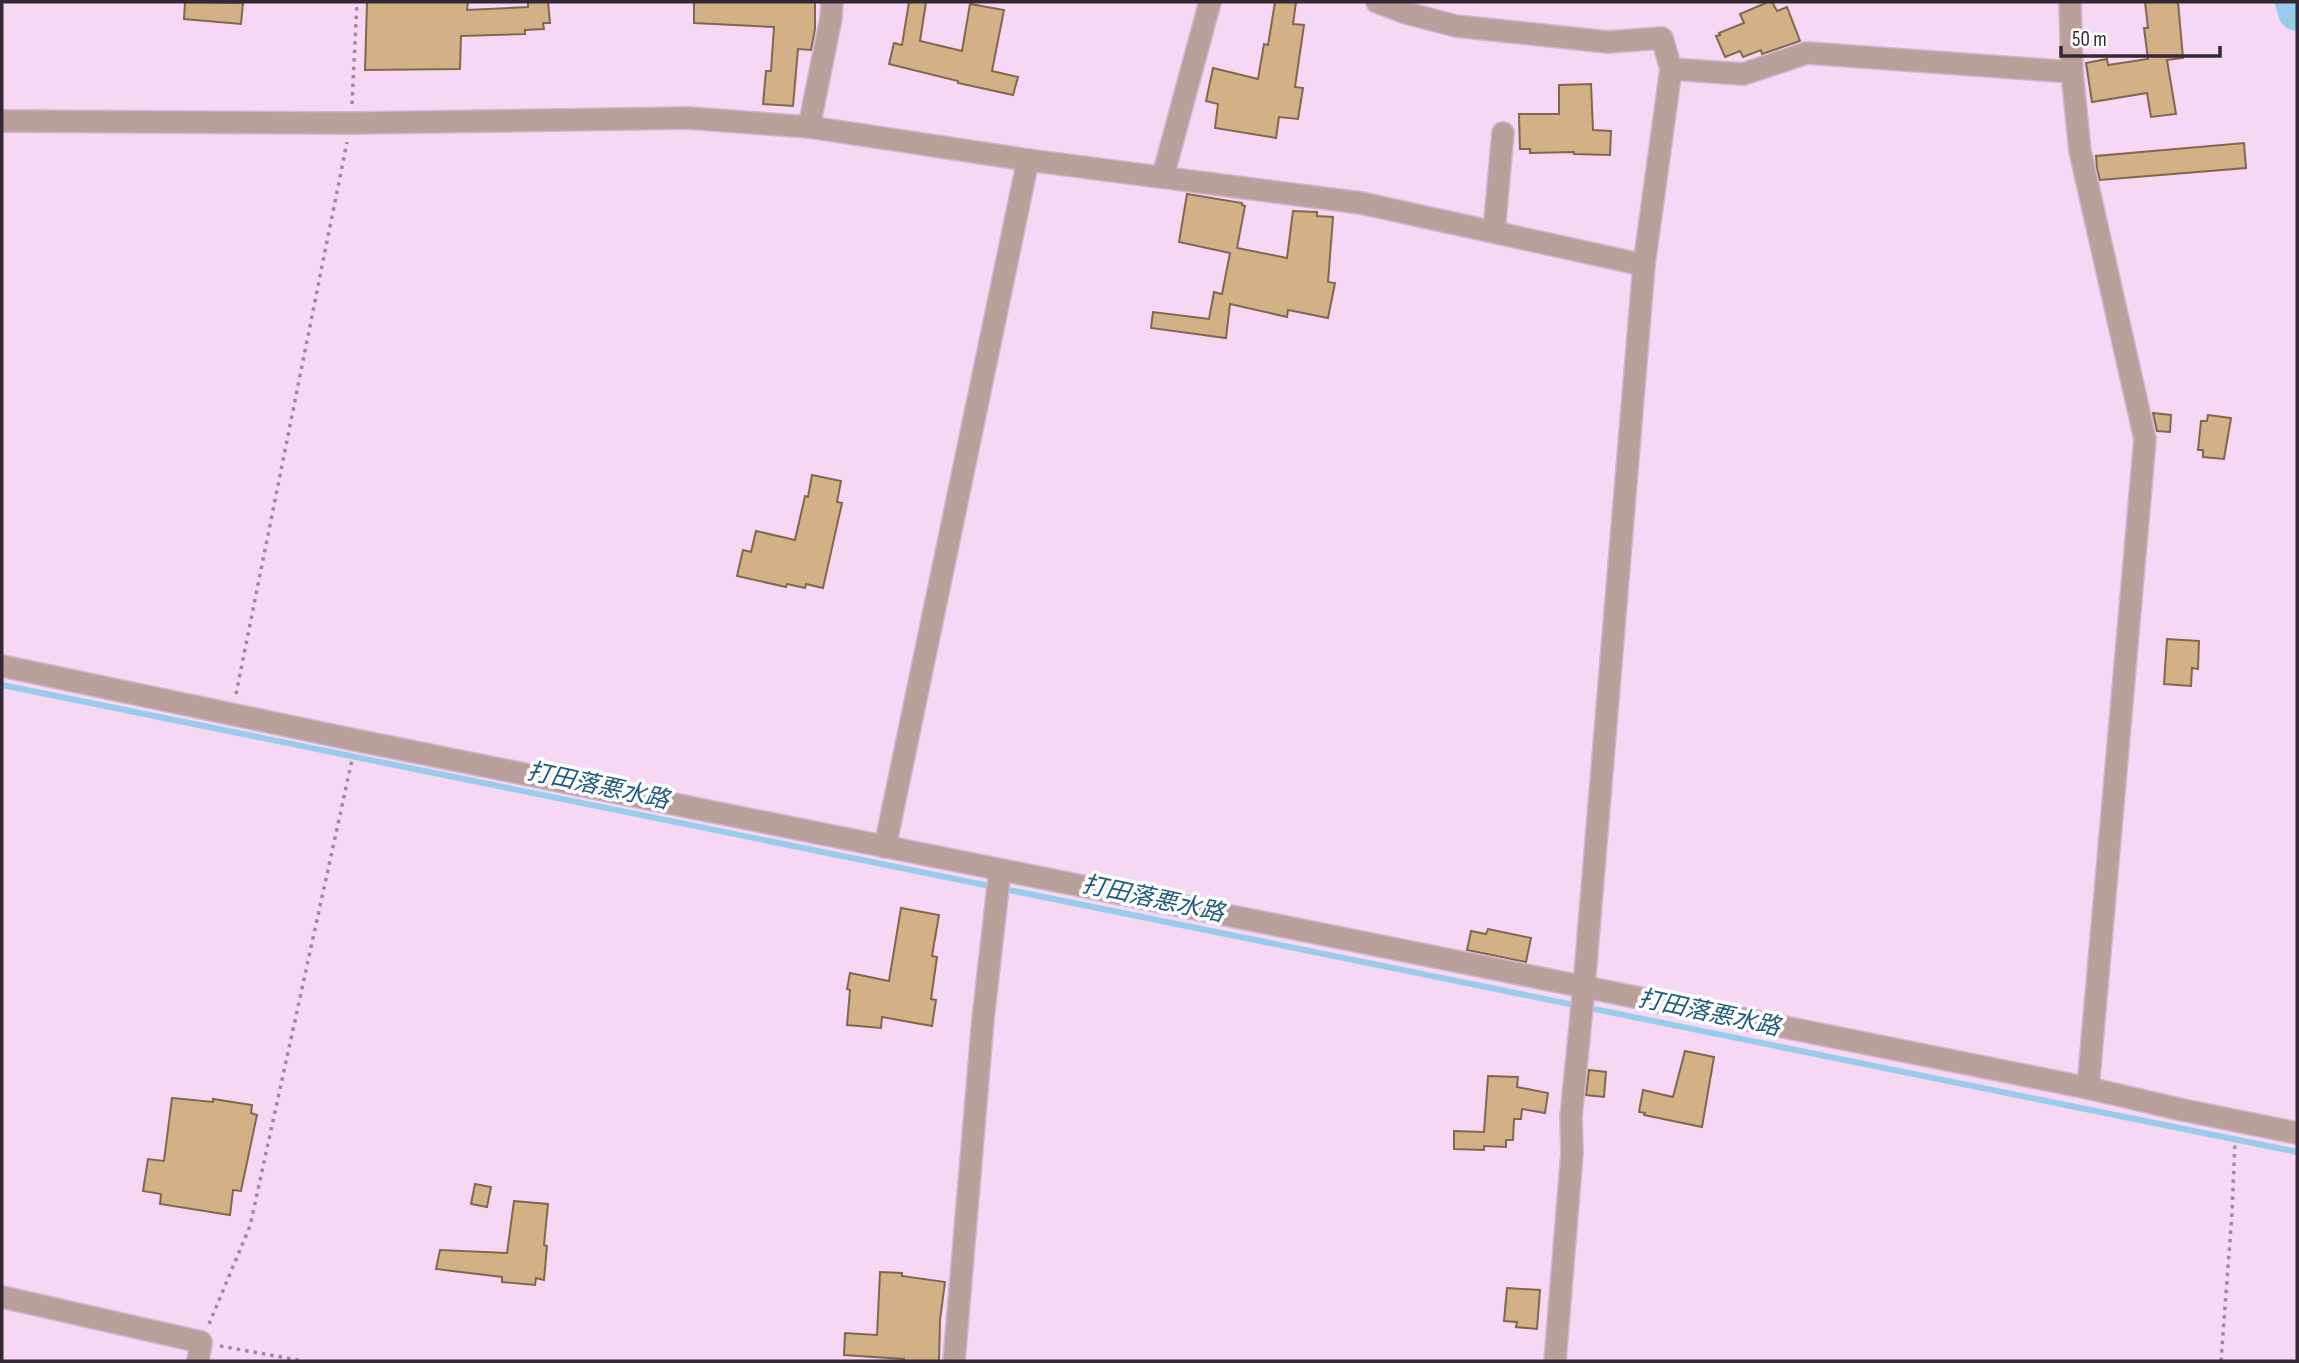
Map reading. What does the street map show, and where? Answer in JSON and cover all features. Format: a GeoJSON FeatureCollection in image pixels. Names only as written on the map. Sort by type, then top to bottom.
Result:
{"type":"FeatureCollection","features":[{"type":"Feature","properties":{"kind":"street"},"geometry":{"type":"LineString","coordinates":[[809,127],[832,2]]}},
{"type":"Feature","properties":{"kind":"street"},"geometry":{"type":"LineString","coordinates":[[1163,176],[1210,2]]}},
{"type":"Feature","properties":{"kind":"street"},"geometry":{"type":"LineString","coordinates":[[1377,2],[1456,26],[1608,42],[1662,38],[1671,69],[1644,265],[1571,1117],[1572,1153],[1555,1361]]}},
{"type":"Feature","properties":{"kind":"street"},"geometry":{"type":"LineString","coordinates":[[2070,2],[2072,72],[2080,151],[2145,439],[2088,1088]]}},
{"type":"Feature","properties":{"kind":"street"},"geometry":{"type":"LineString","coordinates":[[1671,69],[1743,74],[1807,53],[2072,72]]}},
{"type":"Feature","properties":{"kind":"street"},"geometry":{"type":"LineString","coordinates":[[2,121],[351,123],[688,118],[809,127],[1361,203],[1644,265]]}},
{"type":"Feature","properties":{"kind":"street"},"geometry":{"type":"LineString","coordinates":[[1493,231],[1503,133]]}},
{"type":"Feature","properties":{"kind":"street"},"geometry":{"type":"LineString","coordinates":[[886,847],[1028,159]]}},
{"type":"Feature","properties":{"kind":"street"},"geometry":{"type":"LineString","coordinates":[[2,666],[355,740],[2088,1088],[2297,1133]]}},
{"type":"Feature","properties":{"kind":"street"},"geometry":{"type":"LineString","coordinates":[[954,1361],[983,1020],[1000,870]]}},
{"type":"Feature","properties":{"kind":"street"},"geometry":{"type":"LineString","coordinates":[[2,1297],[199,1352]]}},
{"type":"Feature","properties":{"kind":"path"},"geometry":{"type":"LineString","coordinates":[[232,713],[351,123],[356,2]]}},
{"type":"Feature","properties":{"kind":"path"},"geometry":{"type":"LineString","coordinates":[[303,1361],[199,1352],[250,1226],[349,782],[355,740]]}},
{"type":"Feature","properties":{"kind":"path"},"geometry":{"type":"LineString","coordinates":[[2221,1361],[2236,1121]]}},
{"type":"Feature","properties":{"kind":"building"},"geometry":{"type":"Polygon","coordinates":[[[185,2],[243,3],[241,24],[184,19],[185,2]]]}},
{"type":"Feature","properties":{"kind":"building"},"geometry":{"type":"Polygon","coordinates":[[[367,2],[468,2],[467,10],[528,7],[528,2],[548,2],[550,23],[543,23],[544,29],[525,30],[525,34],[461,36],[460,69],[365,70],[367,2]]]}},
{"type":"Feature","properties":{"kind":"building"},"geometry":{"type":"Polygon","coordinates":[[[694,2],[815,2],[815,29],[811,50],[798,49],[793,106],[763,104],[766,71],[771,71],[774,27],[694,23],[694,2]]]}},
{"type":"Feature","properties":{"kind":"building"},"geometry":{"type":"Polygon","coordinates":[[[909,2],[926,2],[920,41],[962,51],[970,4],[1004,10],[992,71],[1018,77],[1013,95],[889,64],[894,43],[902,45],[909,2]]]}},
{"type":"Feature","properties":{"kind":"building"},"geometry":{"type":"Polygon","coordinates":[[[1275,2],[1296,2],[1293,24],[1304,25],[1295,87],[1303,88],[1298,119],[1279,117],[1276,138],[1215,128],[1218,104],[1206,101],[1213,68],[1258,79],[1264,44],[1268,45],[1275,2]]]}},
{"type":"Feature","properties":{"kind":"building"},"geometry":{"type":"Polygon","coordinates":[[[1772,2],[1777,11],[1787,7],[1800,41],[1762,54],[1761,50],[1743,57],[1740,51],[1725,57],[1716,36],[1744,23],[1740,14],[1772,2]]]}},
{"type":"Feature","properties":{"kind":"building"},"geometry":{"type":"Polygon","coordinates":[[[2145,2],[2178,2],[2183,58],[2167,60],[2176,114],[2151,117],[2147,93],[2092,102],[2086,63],[2107,59],[2108,65],[2148,59],[2144,28],[2148,28],[2145,2]]]}},
{"type":"Feature","properties":{"kind":"building"},"geometry":{"type":"Polygon","coordinates":[[[1591,84],[1593,130],[1611,131],[1610,155],[1530,153],[1530,149],[1520,149],[1519,114],[1559,114],[1559,85],[1591,84]]]}},
{"type":"Feature","properties":{"kind":"building"},"geometry":{"type":"Polygon","coordinates":[[[2244,143],[2246,168],[2100,180],[2097,169],[2096,156],[2244,143]]]}},
{"type":"Feature","properties":{"kind":"building"},"geometry":{"type":"Polygon","coordinates":[[[1187,194],[1242,203],[1245,206],[1237,248],[1287,258],[1293,211],[1317,212],[1317,216],[1333,217],[1328,282],[1335,283],[1328,318],[1288,310],[1287,317],[1230,304],[1226,338],[1151,328],[1153,312],[1209,319],[1214,292],[1222,294],[1230,253],[1179,242],[1187,194]]]}},
{"type":"Feature","properties":{"kind":"building"},"geometry":{"type":"Polygon","coordinates":[[[2153,413],[2171,415],[2170,432],[2157,431],[2153,413]]]}},
{"type":"Feature","properties":{"kind":"building"},"geometry":{"type":"Polygon","coordinates":[[[2208,415],[2231,418],[2224,459],[2203,457],[2203,450],[2198,450],[2201,421],[2207,421],[2208,415]]]}},
{"type":"Feature","properties":{"kind":"building"},"geometry":{"type":"Polygon","coordinates":[[[812,475],[841,481],[837,502],[842,503],[823,588],[806,584],[805,588],[787,584],[786,587],[737,576],[743,550],[751,552],[756,531],[795,540],[812,475]]]}},
{"type":"Feature","properties":{"kind":"building"},"geometry":{"type":"Polygon","coordinates":[[[2167,639],[2199,641],[2198,669],[2192,668],[2191,686],[2164,684],[2167,639]]]}},
{"type":"Feature","properties":{"kind":"building"},"geometry":{"type":"Polygon","coordinates":[[[901,908],[939,915],[932,956],[937,957],[931,999],[936,1000],[932,1026],[882,1017],[881,1028],[847,1025],[850,973],[889,981],[901,908]]]}},
{"type":"Feature","properties":{"kind":"building"},"geometry":{"type":"Polygon","coordinates":[[[1488,929],[1531,938],[1526,962],[1467,950],[1471,931],[1486,934],[1488,929]]]}},
{"type":"Feature","properties":{"kind":"building"},"geometry":{"type":"Polygon","coordinates":[[[1685,1051],[1714,1057],[1702,1127],[1639,1112],[1643,1090],[1673,1097],[1685,1051]]]}},
{"type":"Feature","properties":{"kind":"building"},"geometry":{"type":"Polygon","coordinates":[[[1589,1070],[1606,1072],[1604,1097],[1586,1095],[1589,1070]]]}},
{"type":"Feature","properties":{"kind":"building"},"geometry":{"type":"Polygon","coordinates":[[[1488,1076],[1518,1077],[1517,1087],[1548,1093],[1545,1113],[1522,1109],[1521,1119],[1514,1119],[1513,1140],[1506,1140],[1506,1147],[1484,1146],[1484,1150],[1454,1149],[1454,1131],[1484,1132],[1488,1076]]]}},
{"type":"Feature","properties":{"kind":"building"},"geometry":{"type":"Polygon","coordinates":[[[172,1098],[213,1102],[213,1099],[252,1105],[251,1113],[257,1115],[241,1191],[233,1190],[230,1215],[160,1204],[161,1194],[143,1191],[148,1159],[164,1161],[172,1098]]]}},
{"type":"Feature","properties":{"kind":"building"},"geometry":{"type":"Polygon","coordinates":[[[475,1184],[491,1187],[487,1207],[471,1204],[475,1184]]]}},
{"type":"Feature","properties":{"kind":"building"},"geometry":{"type":"Polygon","coordinates":[[[514,1201],[548,1204],[544,1280],[536,1278],[535,1285],[502,1282],[502,1277],[436,1269],[440,1250],[507,1253],[514,1201]]]}},
{"type":"Feature","properties":{"kind":"building"},"geometry":{"type":"Polygon","coordinates":[[[880,1272],[902,1273],[902,1276],[945,1282],[940,1320],[939,1361],[904,1361],[844,1355],[845,1333],[877,1335],[880,1272]]]}},
{"type":"Feature","properties":{"kind":"building"},"geometry":{"type":"Polygon","coordinates":[[[1507,1288],[1540,1290],[1537,1329],[1516,1327],[1517,1322],[1504,1321],[1507,1288]]]}},
{"type":"Feature","properties":{"kind":"waterway"},"geometry":{"type":"LineString","coordinates":[[2294,2],[2297,12]]}},
{"type":"Feature","properties":{"kind":"waterway","name":"打田落悪水路"},"geometry":{"type":"LineString","coordinates":[[2,685],[2297,1152]]}}]}
